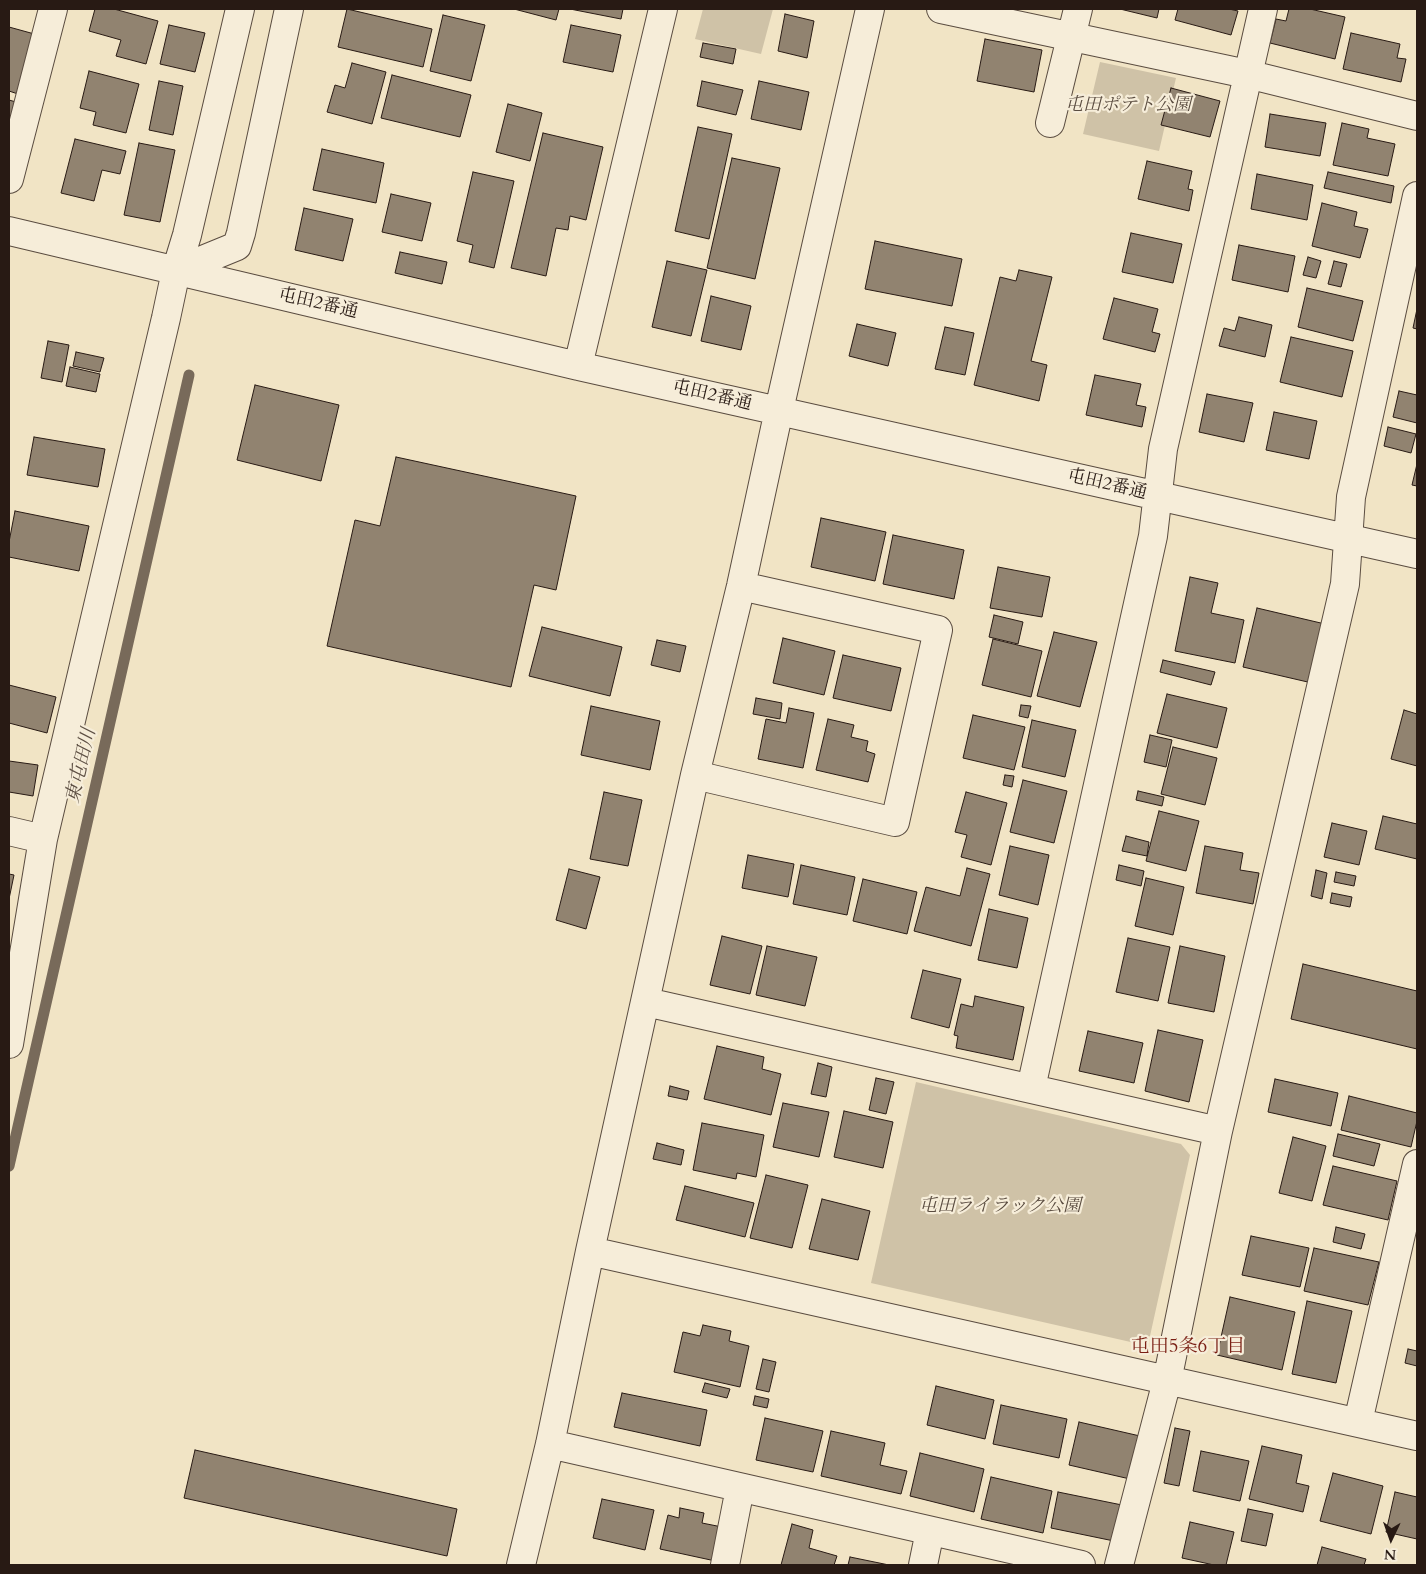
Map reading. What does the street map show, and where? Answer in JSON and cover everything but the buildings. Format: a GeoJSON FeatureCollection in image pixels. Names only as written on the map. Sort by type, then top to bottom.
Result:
{"type":"FeatureCollection","features":[{"type":"Feature","properties":{"kind":"street"},"geometry":{"type":"LineString","coordinates":[[9,179],[53,9]]}},
{"type":"Feature","properties":{"kind":"street"},"geometry":{"type":"LineString","coordinates":[[9,1044],[44,839],[176,271],[187,234],[240,9]]}},
{"type":"Feature","properties":{"kind":"street"},"geometry":{"type":"LineString","coordinates":[[176,271],[237,246],[289,9]]}},
{"type":"Feature","properties":{"kind":"street"},"geometry":{"type":"LineString","coordinates":[[578,366],[663,9]]}},
{"type":"Feature","properties":{"kind":"street"},"geometry":{"type":"LineString","coordinates":[[521,1565],[550,1444],[590,1251],[695,775],[741,586],[870,9]]}},
{"type":"Feature","properties":{"kind":"street"},"geometry":{"type":"LineString","coordinates":[[941,9],[1247,74],[1417,116]]}},
{"type":"Feature","properties":{"kind":"street"},"geometry":{"type":"LineString","coordinates":[[1050,123],[1078,9]]}},
{"type":"Feature","properties":{"kind":"street"},"geometry":{"type":"LineString","coordinates":[[1031,1088],[1153,536],[1163,449],[1263,9]]}},
{"type":"Feature","properties":{"kind":"street"},"geometry":{"type":"LineString","coordinates":[[1119,1565],[1167,1381],[1218,1131],[1345,584],[1351,497],[1417,196]]}},
{"type":"Feature","properties":{"kind":"street","name":"屯田2番通"},"geometry":{"type":"LineString","coordinates":[[9,231],[578,366],[1417,554]]}},
{"type":"Feature","properties":{"kind":"street"},"geometry":{"type":"LineString","coordinates":[[695,775],[895,822],[938,630],[741,586]]}},
{"type":"Feature","properties":{"kind":"street"},"geometry":{"type":"LineString","coordinates":[[9,831],[44,839]]}},
{"type":"Feature","properties":{"kind":"street"},"geometry":{"type":"LineString","coordinates":[[646,1002],[1218,1131]]}},
{"type":"Feature","properties":{"kind":"street"},"geometry":{"type":"LineString","coordinates":[[1358,1422],[1417,1164]]}},
{"type":"Feature","properties":{"kind":"street"},"geometry":{"type":"LineString","coordinates":[[590,1251],[1417,1436]]}},
{"type":"Feature","properties":{"kind":"street"},"geometry":{"type":"LineString","coordinates":[[550,1444],[1081,1565]]}},
{"type":"Feature","properties":{"kind":"street"},"geometry":{"type":"LineString","coordinates":[[725,1565],[740,1488]]}},
{"type":"Feature","properties":{"kind":"street"},"geometry":{"type":"LineString","coordinates":[[923,1565],[930,1531]]}},
{"type":"Feature","properties":{"kind":"green space"},"geometry":{"type":"Polygon","coordinates":[[[703,9],[773,9],[761,54],[695,39],[703,9]]]}},
{"type":"Feature","properties":{"kind":"green space","name":"屯田ポテト公園"},"geometry":{"type":"Polygon","coordinates":[[[1100,62],[1176,78],[1159,151],[1083,134],[1100,62]]]}},
{"type":"Feature","properties":{"kind":"green space","name":"屯田ライラック公園"},"geometry":{"type":"Polygon","coordinates":[[[916,1082],[1181,1144],[1190,1155],[1150,1336],[1135,1343],[871,1283],[916,1082]]]}},
{"type":"Feature","properties":{"kind":"waterway","name":"東屯田川"},"geometry":{"type":"LineString","coordinates":[[9,1166],[189,375]]}},
{"type":"Feature","properties":{"kind":"district","name":"屯田5条6丁目"},"geometry":{"type":"Point","coordinates":[1188,1348]}}]}
